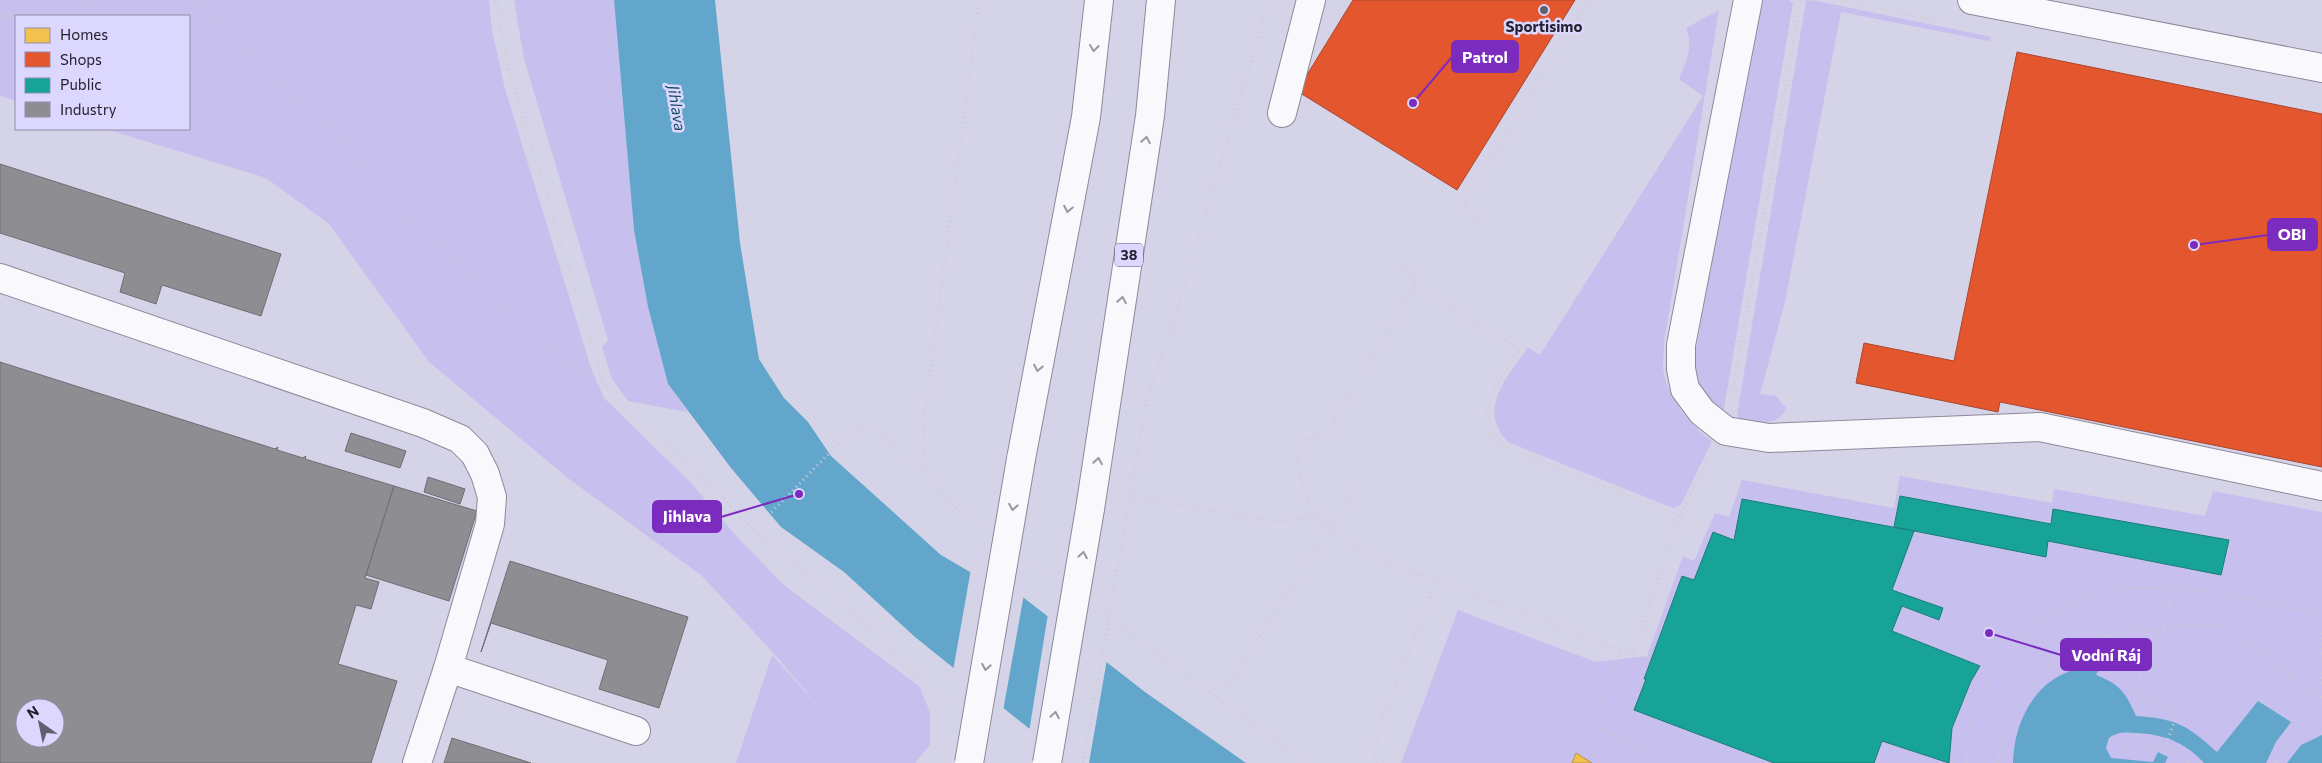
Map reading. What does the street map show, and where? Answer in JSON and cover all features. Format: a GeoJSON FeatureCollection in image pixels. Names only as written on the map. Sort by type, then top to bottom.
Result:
{"type":"FeatureCollection","features":[{"type":"Feature","properties":{"kind":"main road"},"geometry":{"type":"LineString","coordinates":[[970,763],[1021,459],[1086,118],[1100,0]]}},
{"type":"Feature","properties":{"kind":"main road","name":"38"},"geometry":{"type":"LineString","coordinates":[[1047,763],[1090,509],[1150,116],[1161,0]]}},
{"type":"Feature","properties":{"kind":"main road"},"geometry":{"type":"LineString","coordinates":[[1282,113],[1311,0]]}},
{"type":"Feature","properties":{"kind":"main road"},"geometry":{"type":"LineString","coordinates":[[1748,0],[1681,345],[1681,369],[1685,390],[1702,412],[1726,431],[1769,438],[2040,427],[2322,486]]}},
{"type":"Feature","properties":{"kind":"main road"},"geometry":{"type":"LineString","coordinates":[[1972,0],[2322,68]]}},
{"type":"Feature","properties":{"kind":"main road"},"geometry":{"type":"LineString","coordinates":[[0,278],[423,423],[460,439],[475,454],[485,474],[492,498],[490,524],[448,668],[417,763]]}},
{"type":"Feature","properties":{"kind":"main road"},"geometry":{"type":"LineString","coordinates":[[448,668],[636,731]]}},
{"type":"Feature","properties":{"kind":"path"},"geometry":{"type":"LineString","coordinates":[[68,15],[90,0]]}},
{"type":"Feature","properties":{"kind":"path"},"geometry":{"type":"LineString","coordinates":[[192,0],[225,30],[271,79],[324,122],[407,217],[568,364],[603,382]]}},
{"type":"Feature","properties":{"kind":"path"},"geometry":{"type":"LineString","coordinates":[[496,0],[508,66],[603,382],[615,398],[702,476],[754,530],[868,626],[928,685],[950,703]]}},
{"type":"Feature","properties":{"kind":"path"},"geometry":{"type":"LineString","coordinates":[[1083,763],[1147,396],[1168,340],[1254,52],[1267,0]]}},
{"type":"Feature","properties":{"kind":"path"},"geometry":{"type":"LineString","coordinates":[[1478,222],[1464,203],[1588,0]]}},
{"type":"Feature","properties":{"kind":"path"},"geometry":{"type":"LineString","coordinates":[[1726,431],[1801,0]]}},
{"type":"Feature","properties":{"kind":"path"},"geometry":{"type":"LineString","coordinates":[[0,16],[15,16]]}},
{"type":"Feature","properties":{"kind":"path"},"geometry":{"type":"LineString","coordinates":[[1400,266],[1412,274],[1415,286],[1520,349],[1496,388],[1487,411],[1487,423],[1495,438],[1507,448],[1680,516],[1688,527],[1697,532]]}},
{"type":"Feature","properties":{"kind":"path"},"geometry":{"type":"LineString","coordinates":[[1415,286],[1336,416],[1328,433],[1310,438],[1301,444],[1298,454],[1302,485],[1315,513],[1343,541],[1374,557],[1633,655],[1680,516],[1709,457]]}},
{"type":"Feature","properties":{"kind":"path"},"geometry":{"type":"LineString","coordinates":[[754,530],[850,432],[866,428],[879,432],[925,469]]}},
{"type":"Feature","properties":{"kind":"path"},"geometry":{"type":"LineString","coordinates":[[1220,698],[1359,483]]}},
{"type":"Feature","properties":{"kind":"path"},"geometry":{"type":"LineString","coordinates":[[1129,496],[1272,521],[1288,522],[1315,513]]}},
{"type":"Feature","properties":{"kind":"path"},"geometry":{"type":"LineString","coordinates":[[1377,763],[1374,754],[1380,723],[1435,580]]}},
{"type":"Feature","properties":{"kind":"path"},"geometry":{"type":"LineString","coordinates":[[1966,763],[1969,730],[1983,688],[2016,640],[2053,614],[2080,599],[2121,587],[2200,589],[2322,615]]}},
{"type":"Feature","properties":{"kind":"path"},"geometry":{"type":"LineString","coordinates":[[2164,749],[2177,713],[2145,699],[2139,694],[2139,681],[2144,660],[2169,620],[2170,588]]}},
{"type":"Feature","properties":{"kind":"path"},"geometry":{"type":"LineString","coordinates":[[1998,763],[2013,714],[2024,694],[2055,660],[2081,646],[2120,632],[2202,625],[2219,626],[2230,631],[2276,666],[2322,697]]}},
{"type":"Feature","properties":{"kind":"path"},"geometry":{"type":"LineString","coordinates":[[2322,633],[2320,668],[2322,684]]}},
{"type":"Feature","properties":{"kind":"path"},"geometry":{"type":"LineString","coordinates":[[1620,651],[1594,723],[1662,763]]}},
{"type":"Feature","properties":{"kind":"path"},"geometry":{"type":"LineString","coordinates":[[2276,763],[2286,745],[2295,737],[2305,730],[2322,724]]}},
{"type":"Feature","properties":{"kind":"path"},"geometry":{"type":"LineString","coordinates":[[1002,745],[1017,757]]}},
{"type":"Feature","properties":{"kind":"path"},"geometry":{"type":"LineString","coordinates":[[2120,746],[2164,749],[2175,752],[2189,763]]}},
{"type":"Feature","properties":{"kind":"shaded area"},"geometry":{"type":"Polygon","coordinates":[[[0,0],[489,0],[492,30],[505,89],[591,368],[604,398],[690,482],[740,540],[785,586],[919,686],[930,712],[930,745],[915,763],[736,763],[772,655],[822,710],[769,648],[701,575],[569,479],[429,362],[329,224],[266,178],[109,130],[190,130],[190,15],[15,15],[15,101],[0,96],[0,0]]]}},
{"type":"Feature","properties":{"kind":"shaded area"},"geometry":{"type":"Polygon","coordinates":[[[514,0],[614,0],[634,230],[648,307],[668,384],[688,412],[628,401],[612,379],[602,347],[608,340],[524,59],[514,0]]]}},
{"type":"Feature","properties":{"kind":"shaded area"},"geometry":{"type":"Polygon","coordinates":[[[1764,0],[1789,0],[1793,3],[1723,414],[1700,387],[1694,362],[1750,29],[1756,10],[1764,0]]]}},
{"type":"Feature","properties":{"kind":"shaded area"},"geometry":{"type":"Polygon","coordinates":[[[1806,0],[1992,37],[1988,41],[1841,12],[1785,302],[1760,394],[1776,396],[1786,408],[1778,419],[1772,421],[1760,423],[1740,421],[1737,415],[1806,0]]]}},
{"type":"Feature","properties":{"kind":"shaded area"},"geometry":{"type":"Polygon","coordinates":[[[1719,10],[1664,343],[1663,363],[1667,384],[1676,403],[1689,421],[1712,441],[1681,505],[1673,508],[1508,442],[1499,429],[1495,417],[1495,405],[1504,381],[1528,347],[1540,355],[1703,96],[1679,79],[1689,48],[1686,28],[1719,10]]]}},
{"type":"Feature","properties":{"kind":"shaded area"},"geometry":{"type":"Polygon","coordinates":[[[1900,476],[2052,503],[2054,489],[2205,516],[2213,491],[2322,512],[2322,763],[1401,763],[1458,610],[1596,662],[1647,656],[1683,556],[1694,561],[1715,513],[1729,517],[1742,480],[1894,508],[1900,476]]]}},
{"type":"Feature","properties":{"kind":"water"},"geometry":{"type":"Polygon","coordinates":[[[614,0],[715,0],[740,243],[759,359],[784,398],[808,422],[831,456],[941,555],[970,572],[1001,580],[1145,692],[1246,763],[1072,763],[915,637],[844,572],[781,527],[731,468],[668,384],[648,307],[634,230],[614,0]]]}},
{"type":"Feature","properties":{"kind":"water"},"geometry":{"type":"Polygon","coordinates":[[[2080,668],[2099,669],[2096,675],[2111,682],[2121,690],[2136,716],[2162,719],[2181,725],[2197,735],[2217,752],[2258,701],[2291,722],[2276,742],[2266,763],[2204,763],[2189,750],[2173,740],[2155,735],[2128,733],[2118,734],[2109,738],[2106,748],[2111,758],[2153,762],[2158,752],[2168,757],[2165,763],[2013,763],[2018,731],[2030,703],[2051,681],[2065,673],[2080,668]]]}},
{"type":"Feature","properties":{"kind":"water"},"geometry":{"type":"Polygon","coordinates":[[[2322,735],[2322,763],[2287,763],[2301,745],[2322,735]]]}},
{"type":"Feature","properties":{"kind":"pier"},"geometry":{"type":"Polygon","coordinates":[[[971,569],[1003,577],[1024,594],[1003,711],[953,671],[971,569]]]}},
{"type":"Feature","properties":{"kind":"pier"},"geometry":{"type":"Polygon","coordinates":[[[1048,614],[1107,659],[1089,763],[1068,763],[1029,732],[1048,614]]]}},
{"type":"Feature","properties":{"kind":"building: Homes"},"geometry":{"type":"Polygon","coordinates":[[[1576,753],[1592,763],[1572,763],[1576,753]]]}},
{"type":"Feature","properties":{"kind":"building: Shops"},"geometry":{"type":"Polygon","coordinates":[[[1353,0],[1575,0],[1457,190],[1297,91],[1353,0]]]}},
{"type":"Feature","properties":{"kind":"building: Shops"},"geometry":{"type":"Polygon","coordinates":[[[2017,52],[2322,114],[2322,467],[2000,402],[1998,412],[1856,383],[1864,343],[1954,361],[2017,52]]]}},
{"type":"Feature","properties":{"kind":"building: Public"},"geometry":{"type":"Polygon","coordinates":[[[1900,496],[2051,524],[2053,509],[2229,540],[2221,575],[2048,541],[2046,557],[1894,527],[1900,496]]]}},
{"type":"Feature","properties":{"kind":"building: Public"},"geometry":{"type":"Polygon","coordinates":[[[1742,499],[1914,531],[1892,590],[1943,608],[1939,620],[1902,606],[1892,631],[1980,666],[1971,681],[1952,728],[1949,763],[1882,741],[1874,763],[1774,763],[1634,710],[1682,576],[1694,580],[1713,532],[1734,540],[1742,499]]]}},
{"type":"Feature","properties":{"kind":"building: Industry"},"geometry":{"type":"Polygon","coordinates":[[[0,164],[281,254],[261,316],[162,285],[156,304],[120,292],[125,273],[0,233],[0,164]]]}},
{"type":"Feature","properties":{"kind":"building: Industry"},"geometry":{"type":"Polygon","coordinates":[[[0,362],[275,449],[278,447],[277,450],[303,458],[306,456],[305,459],[394,486],[365,578],[379,582],[371,609],[356,605],[338,664],[397,681],[371,763],[0,763],[0,362]]]}},
{"type":"Feature","properties":{"kind":"building: Industry"},"geometry":{"type":"Polygon","coordinates":[[[351,433],[406,451],[400,468],[345,451],[351,433]]]}},
{"type":"Feature","properties":{"kind":"building: Industry"},"geometry":{"type":"Polygon","coordinates":[[[428,477],[465,489],[460,504],[424,492],[428,477]]]}},
{"type":"Feature","properties":{"kind":"building: Industry"},"geometry":{"type":"Polygon","coordinates":[[[394,486],[477,511],[449,601],[366,575],[394,486]]]}},
{"type":"Feature","properties":{"kind":"building: Industry"},"geometry":{"type":"Polygon","coordinates":[[[510,561],[688,617],[659,708],[599,689],[608,660],[491,623],[481,652],[510,561]]]}},
{"type":"Feature","properties":{"kind":"building: Industry"},"geometry":{"type":"Polygon","coordinates":[[[452,738],[531,763],[444,763],[452,738]]]}},
{"type":"Feature","properties":{"kind":"place","name":"Sportisimo"},"geometry":{"type":"Point","coordinates":[1544,10]}},
{"type":"Feature","properties":{"kind":"place","name":"Patrol"},"geometry":{"type":"Point","coordinates":[1413,103]}},
{"type":"Feature","properties":{"kind":"place","name":"OBI"},"geometry":{"type":"Point","coordinates":[2194,245]}},
{"type":"Feature","properties":{"kind":"place","name":"Jihlava"},"geometry":{"type":"Point","coordinates":[799,494]}},
{"type":"Feature","properties":{"kind":"place","name":"Vodní Ráj"},"geometry":{"type":"Point","coordinates":[1989,633]}}]}
